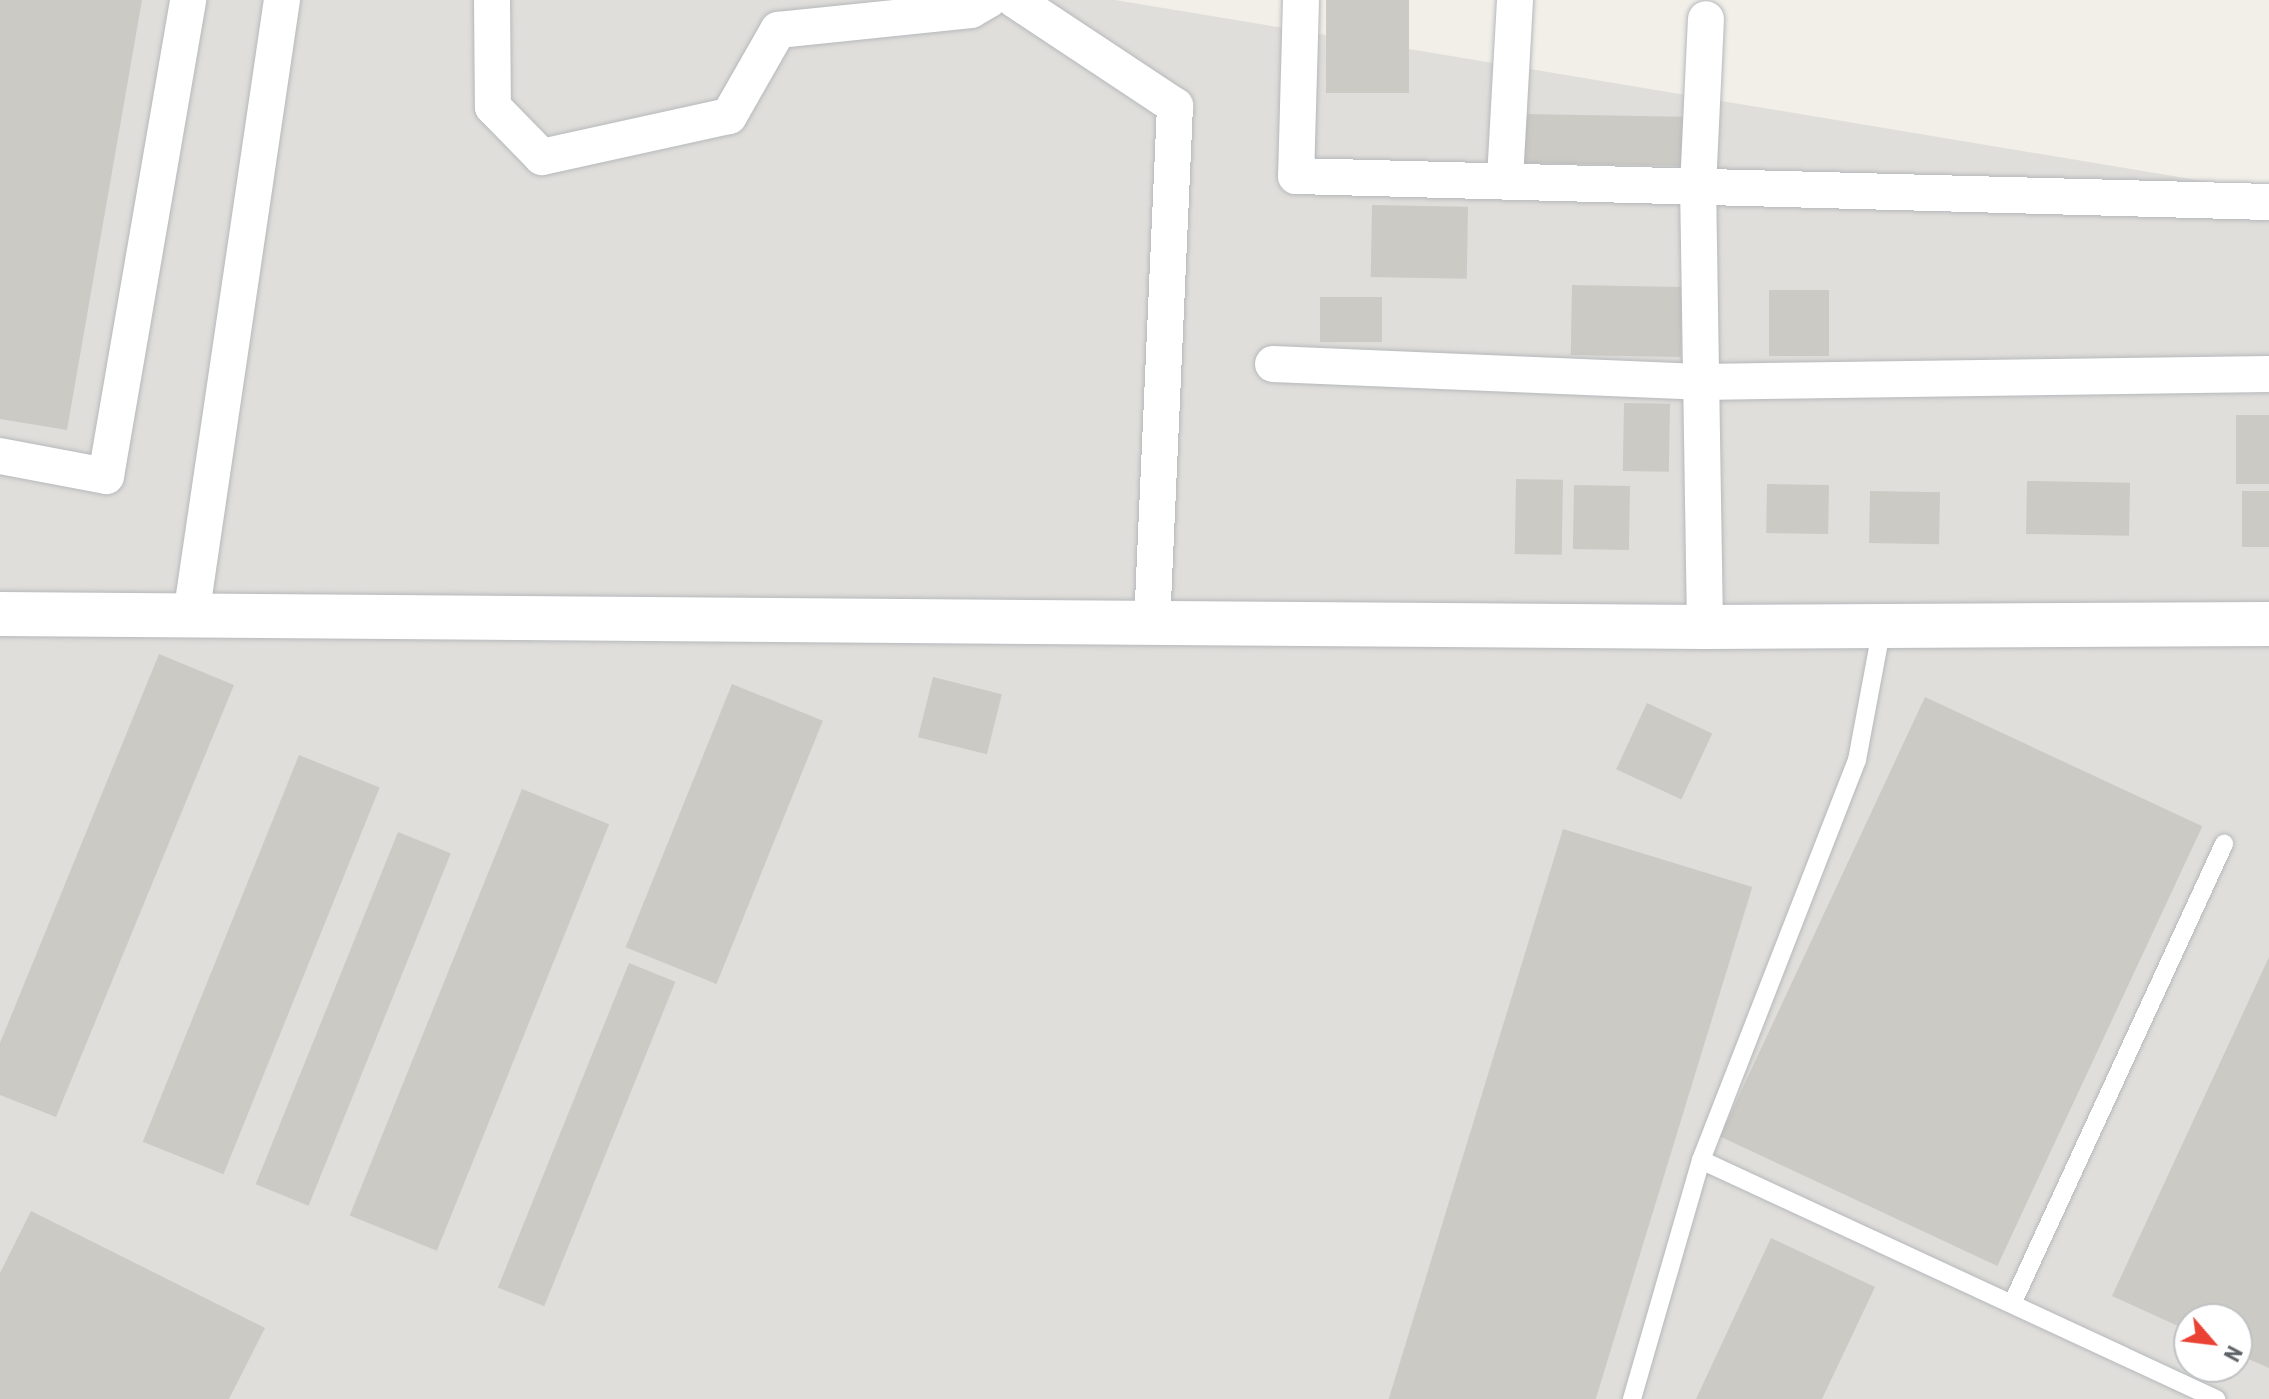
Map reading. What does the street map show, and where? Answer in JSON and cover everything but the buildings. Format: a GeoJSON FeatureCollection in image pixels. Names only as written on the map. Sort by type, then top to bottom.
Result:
{"type":"FeatureCollection","features":[{"type":"Feature","properties":{"kind":"main road"},"geometry":{"type":"LineString","coordinates":[[0,614],[1705,627],[2269,624]]}},
{"type":"Feature","properties":{"kind":"street"},"geometry":{"type":"LineString","coordinates":[[0,456],[106,476],[188,0]]}},
{"type":"Feature","properties":{"kind":"street"},"geometry":{"type":"LineString","coordinates":[[191,616],[282,0]]}},
{"type":"Feature","properties":{"kind":"street"},"geometry":{"type":"LineString","coordinates":[[492,0],[493,107],[542,157],[729,116],[778,15],[971,10],[988,0]]}},
{"type":"Feature","properties":{"kind":"street"},"geometry":{"type":"LineString","coordinates":[[1015,0],[1175,106],[1152,624]]}},
{"type":"Feature","properties":{"kind":"street"},"geometry":{"type":"LineString","coordinates":[[1301,0],[1296,176],[1505,179],[1698,188],[2269,202]]}},
{"type":"Feature","properties":{"kind":"street"},"geometry":{"type":"LineString","coordinates":[[1505,179],[1515,0]]}},
{"type":"Feature","properties":{"kind":"street"},"geometry":{"type":"LineString","coordinates":[[1705,627],[1698,188],[1706,19]]}},
{"type":"Feature","properties":{"kind":"street"},"geometry":{"type":"LineString","coordinates":[[1273,364],[1700,382],[2269,374]]}},
{"type":"Feature","properties":{"kind":"lane"},"geometry":{"type":"LineString","coordinates":[[1632,1399],[1701,1160],[1857,760],[1882,626]]}},
{"type":"Feature","properties":{"kind":"lane"},"geometry":{"type":"LineString","coordinates":[[2012,1304],[2224,844]]}},
{"type":"Feature","properties":{"kind":"lane"},"geometry":{"type":"LineString","coordinates":[[1701,1160],[2216,1399]]}},
{"type":"Feature","properties":{"kind":"shaded area"},"geometry":{"type":"Polygon","coordinates":[[[0,0],[1115,0],[2269,192],[2269,1399],[0,1399],[0,0]]]}}]}
